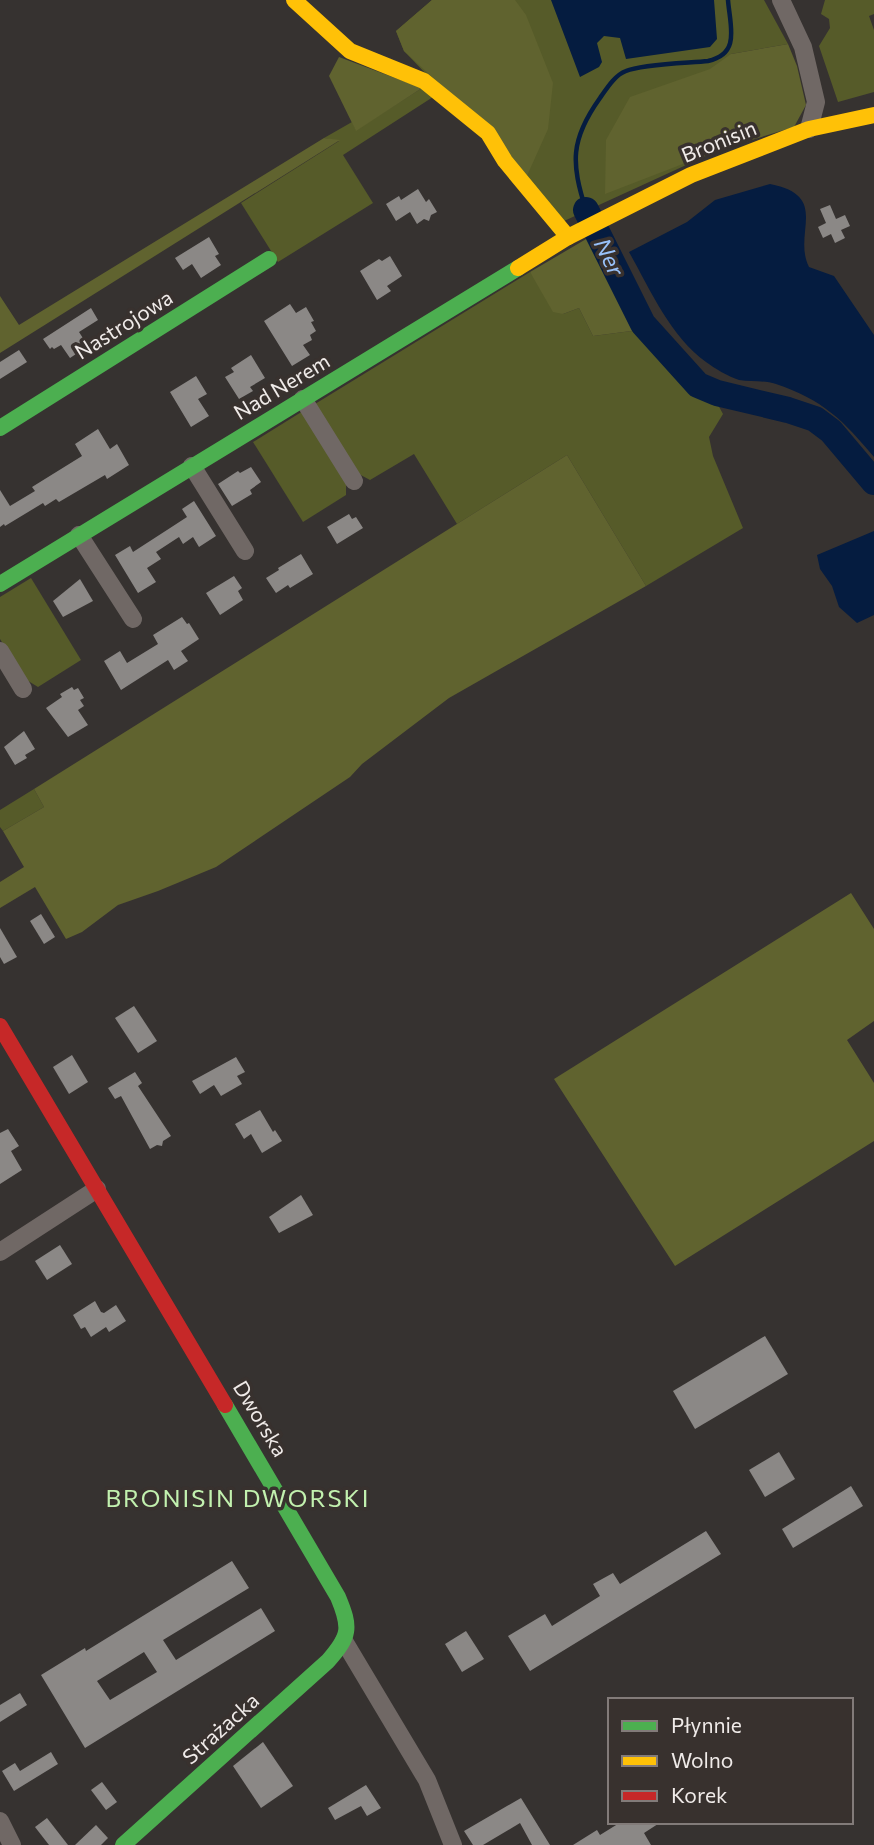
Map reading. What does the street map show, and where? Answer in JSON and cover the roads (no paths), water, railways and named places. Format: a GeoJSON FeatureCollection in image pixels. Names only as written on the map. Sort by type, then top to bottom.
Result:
{"type":"FeatureCollection","features":[{"type":"Feature","properties":{"kind":"street"},"geometry":{"type":"LineString","coordinates":[[294,0],[349,51],[424,81],[488,133],[505,161],[568,237]]}},
{"type":"Feature","properties":{"kind":"street"},"geometry":{"type":"LineString","coordinates":[[781,0],[803,47],[816,102],[809,129]]}},
{"type":"Feature","properties":{"kind":"street","name":"Bronisin"},"geometry":{"type":"LineString","coordinates":[[593,224],[691,175],[809,129],[874,115]]}},
{"type":"Feature","properties":{"kind":"street","name":"Nad Nerem"},"geometry":{"type":"LineString","coordinates":[[0,584],[593,224]]}},
{"type":"Feature","properties":{"kind":"street","name":"Nastrojowa"},"geometry":{"type":"LineString","coordinates":[[0,428],[270,259]]}},
{"type":"Feature","properties":{"kind":"street"},"geometry":{"type":"LineString","coordinates":[[303,399],[354,481]]}},
{"type":"Feature","properties":{"kind":"street"},"geometry":{"type":"LineString","coordinates":[[192,466],[244,551]]}},
{"type":"Feature","properties":{"kind":"street"},"geometry":{"type":"LineString","coordinates":[[79,535],[133,619]]}},
{"type":"Feature","properties":{"kind":"street"},"geometry":{"type":"LineString","coordinates":[[0,651],[23,688]]}},
{"type":"Feature","properties":{"kind":"street","name":"Dworska"},"geometry":{"type":"LineString","coordinates":[[0,1026],[316,1558],[346,1622],[344,1641],[427,1780],[453,1845]]}},
{"type":"Feature","properties":{"kind":"street"},"geometry":{"type":"LineString","coordinates":[[0,1252],[97,1189]]}},
{"type":"Feature","properties":{"kind":"street","name":"Strażacka"},"geometry":{"type":"LineString","coordinates":[[129,1844],[328,1661],[344,1641]]}},
{"type":"Feature","properties":{"kind":"street"},"geometry":{"type":"LineString","coordinates":[[0,1821],[12,1845]]}},
{"type":"Feature","properties":{"kind":"water"},"geometry":{"type":"Polygon","coordinates":[[[551,0],[714,0],[717,39],[710,47],[626,59],[620,38],[604,36],[597,43],[602,62],[599,67],[580,77],[551,0]]]}},
{"type":"Feature","properties":{"kind":"water"},"geometry":{"type":"Polygon","coordinates":[[[770,184],[799,197],[805,207],[804,241],[809,267],[834,276],[874,335],[874,457],[842,422],[819,404],[776,384],[735,379],[713,367],[693,351],[671,326],[629,252],[687,222],[715,200],[770,184]]]}},
{"type":"Feature","properties":{"kind":"water"},"geometry":{"type":"Polygon","coordinates":[[[874,531],[874,615],[857,623],[839,607],[832,586],[820,569],[817,555],[874,531]]]}},
{"type":"Feature","properties":{"kind":"waterway","name":"Ner"},"geometry":{"type":"LineString","coordinates":[[586,210],[576,165],[578,140],[590,113],[608,86],[626,71],[654,65],[708,61],[725,52],[731,38],[728,0]]}},
{"type":"Feature","properties":{"kind":"waterway","name":"Ner"},"geometry":{"type":"LineString","coordinates":[[586,210],[643,324],[698,385],[717,393],[815,419],[831,431],[874,482]]}},
{"type":"Feature","properties":{"kind":"district","name":"BRONISIN DWORSKI"},"geometry":{"type":"Point","coordinates":[238,1499]}}]}
